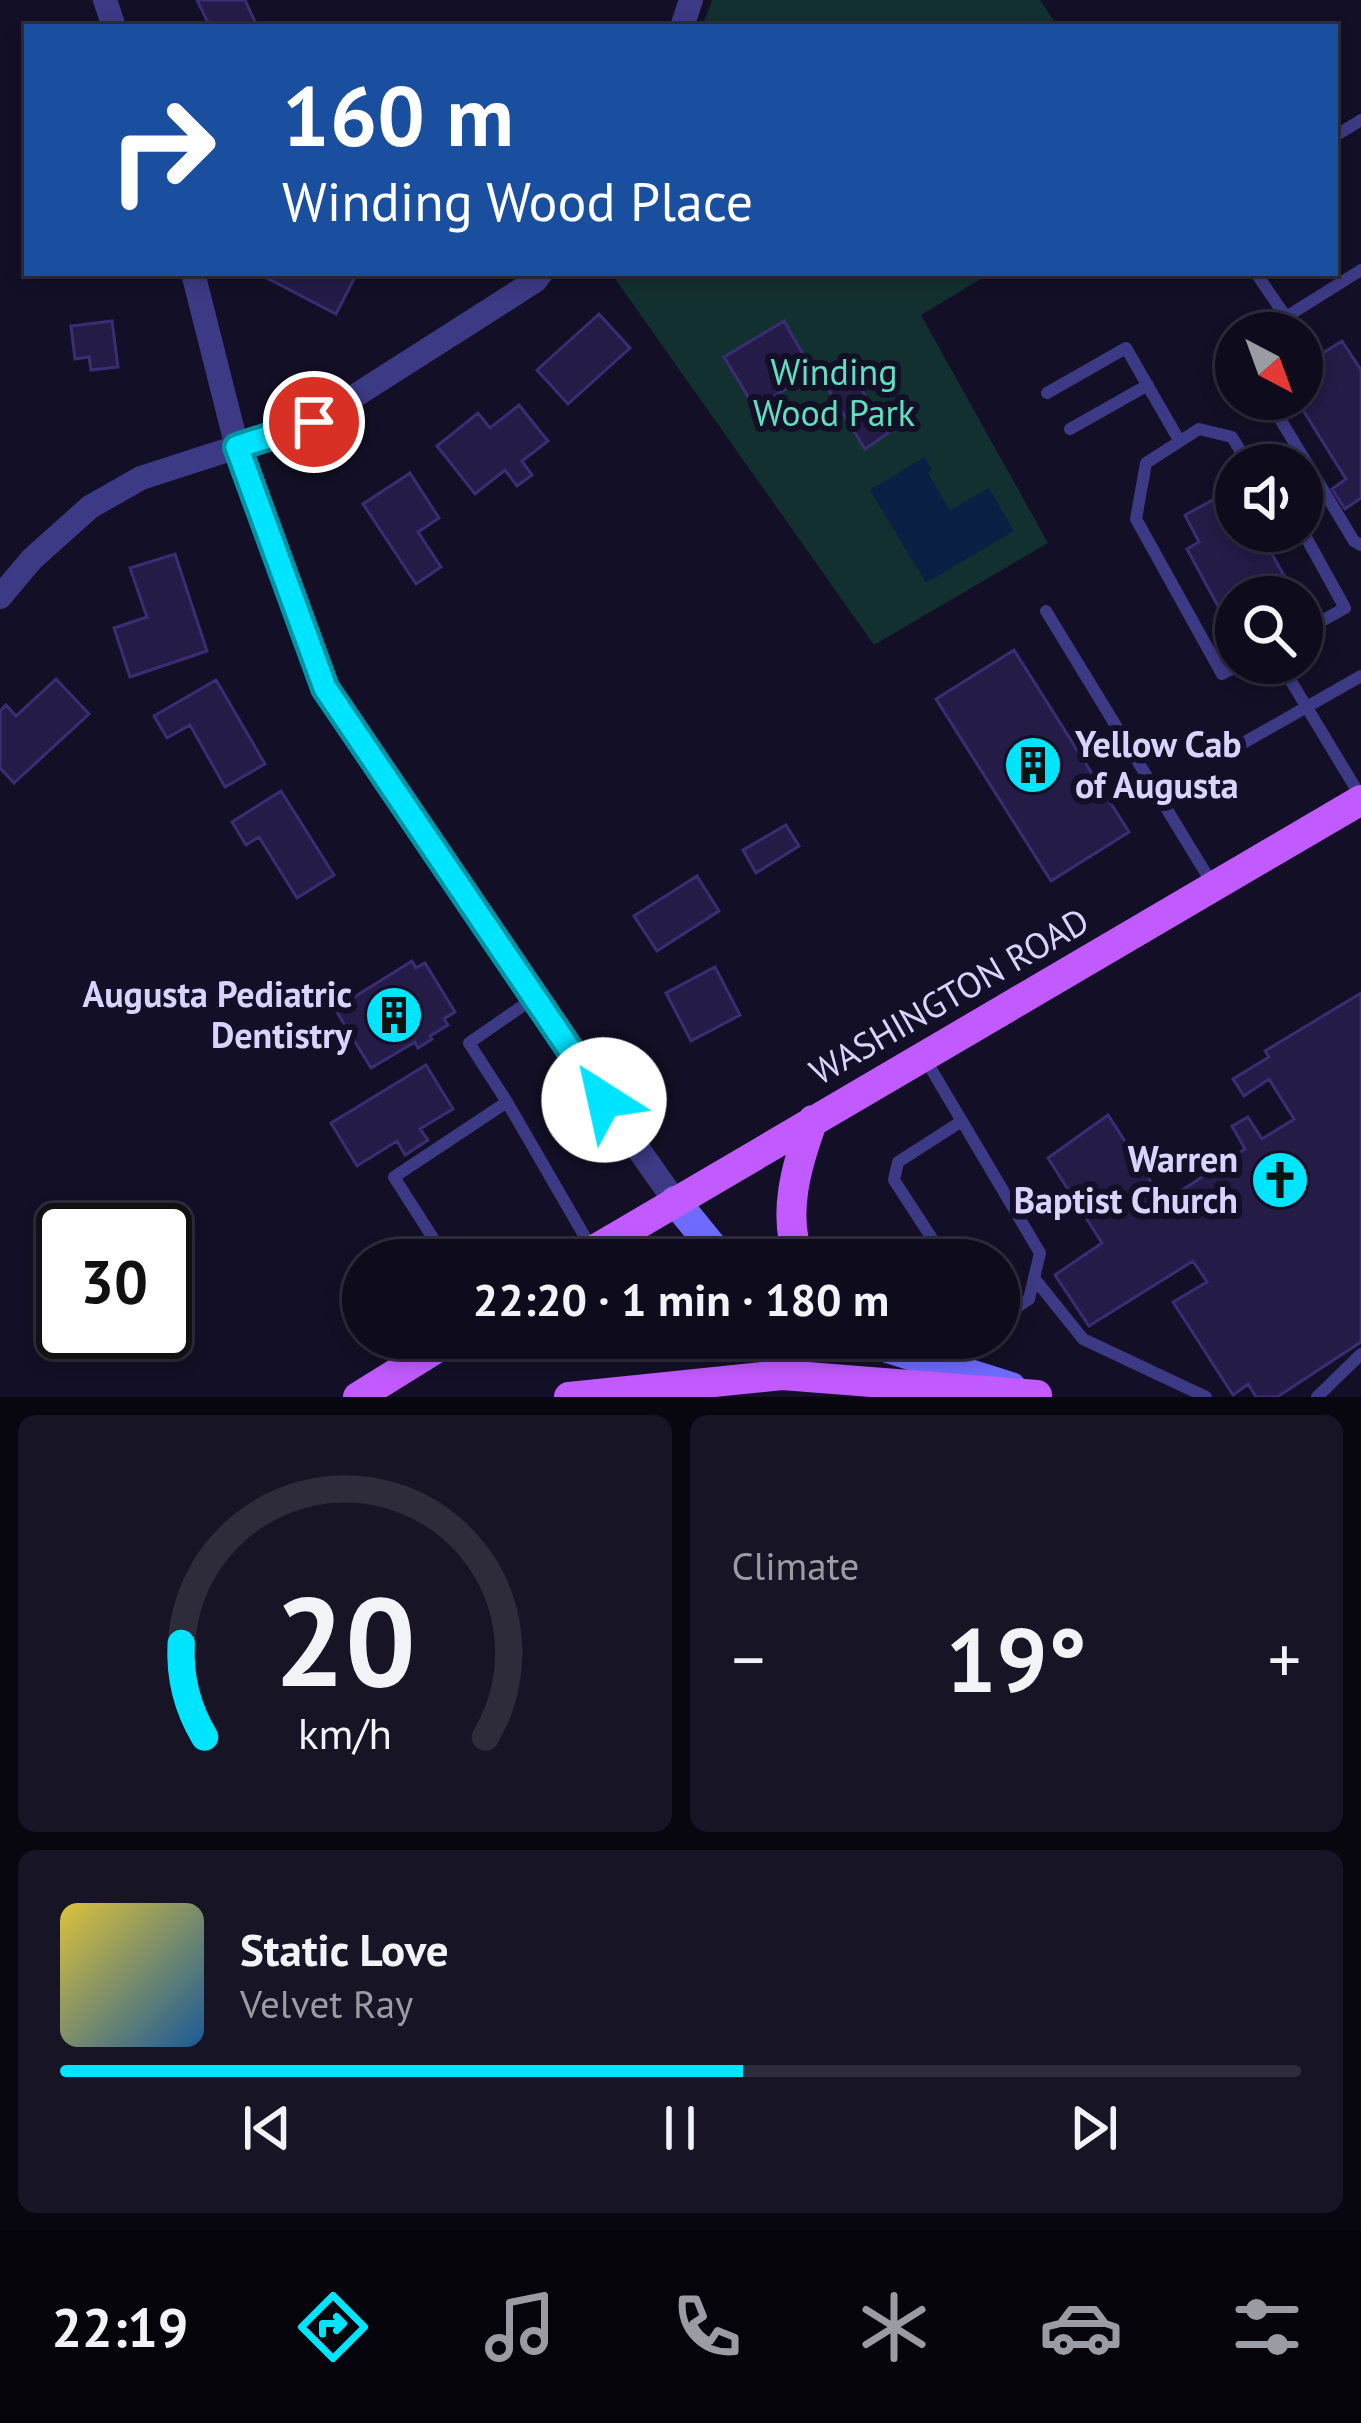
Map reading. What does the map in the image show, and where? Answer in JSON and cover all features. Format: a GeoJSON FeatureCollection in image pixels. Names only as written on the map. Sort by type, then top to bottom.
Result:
{"type":"FeatureCollection","features":[{"type":"Feature","properties":{"kind":"main road","name":"WASHINGTON ROAD"},"geometry":{"type":"LineString","coordinates":[[612,1239],[1361,798]]}},
{"type":"Feature","properties":{"kind":"main road"},"geometry":{"type":"LineString","coordinates":[[794,1239],[794,1171],[813,1120]]}},
{"type":"Feature","properties":{"kind":"main road"},"geometry":{"type":"LineString","coordinates":[[675,1201],[706,1239]]}},
{"type":"Feature","properties":{"kind":"main road"},"geometry":{"type":"LineString","coordinates":[[358,1397],[419,1359]]}},
{"type":"Feature","properties":{"kind":"main road"},"geometry":{"type":"LineString","coordinates":[[923,1359],[1039,1396]]}},
{"type":"Feature","properties":{"kind":"main road"},"geometry":{"type":"LineString","coordinates":[[569,1397],[782,1375],[1039,1396]]}},
{"type":"Feature","properties":{"kind":"street"},"geometry":{"type":"LineString","coordinates":[[194,276],[237,447],[325,688],[532,999],[675,1201]]}},
{"type":"Feature","properties":{"kind":"street"},"geometry":{"type":"LineString","coordinates":[[0,597],[32,559],[90,507],[141,478],[314,422],[539,276]]}},
{"type":"Feature","properties":{"kind":"lane"},"geometry":{"type":"LineString","coordinates":[[1294,312],[1361,270]]}},
{"type":"Feature","properties":{"kind":"lane"},"geometry":{"type":"LineString","coordinates":[[1258,276],[1283,312]]}},
{"type":"Feature","properties":{"kind":"lane"},"geometry":{"type":"LineString","coordinates":[[1047,393],[1126,348],[1179,440]]}},
{"type":"Feature","properties":{"kind":"lane"},"geometry":{"type":"LineString","coordinates":[[1070,429],[1148,385]]}},
{"type":"Feature","properties":{"kind":"lane"},"geometry":{"type":"LineString","coordinates":[[1281,420],[1354,542],[1361,545]]}},
{"type":"Feature","properties":{"kind":"lane"},"geometry":{"type":"LineString","coordinates":[[1215,661],[1136,519],[1146,463],[1199,429],[1232,437],[1236,444]]}},
{"type":"Feature","properties":{"kind":"lane"},"geometry":{"type":"LineString","coordinates":[[1314,552],[1345,608],[1323,620]]}},
{"type":"Feature","properties":{"kind":"lane"},"geometry":{"type":"LineString","coordinates":[[1046,611],[1214,886]]}},
{"type":"Feature","properties":{"kind":"lane"},"geometry":{"type":"LineString","coordinates":[[1238,746],[1361,676]]}},
{"type":"Feature","properties":{"kind":"lane"},"geometry":{"type":"LineString","coordinates":[[1293,684],[1361,798]]}},
{"type":"Feature","properties":{"kind":"lane"},"geometry":{"type":"LineString","coordinates":[[532,999],[470,1043],[507,1102],[577,1239]]}},
{"type":"Feature","properties":{"kind":"lane"},"geometry":{"type":"LineString","coordinates":[[924,1056],[1040,1253],[1029,1299],[1020,1305]]}},
{"type":"Feature","properties":{"kind":"lane"},"geometry":{"type":"LineString","coordinates":[[434,1239],[394,1177],[507,1102]]}},
{"type":"Feature","properties":{"kind":"lane"},"geometry":{"type":"LineString","coordinates":[[932,1239],[894,1180],[898,1162],[962,1121]]}},
{"type":"Feature","properties":{"kind":"lane"},"geometry":{"type":"LineString","coordinates":[[1034,1278],[1083,1340],[1206,1397]]}},
{"type":"Feature","properties":{"kind":"lane"},"geometry":{"type":"LineString","coordinates":[[1317,1397],[1361,1354]]}},
{"type":"Feature","properties":{"kind":"green space"},"geometry":{"type":"Polygon","coordinates":[[[712,0],[1040,0],[1056,24],[703,24],[712,0]]]}},
{"type":"Feature","properties":{"kind":"green space","name":"Winding Wood Park"},"geometry":{"type":"Polygon","coordinates":[[[613,276],[986,276],[921,315],[1048,543],[874,645],[613,276]]]}},
{"type":"Feature","properties":{"kind":"water"},"geometry":{"type":"Polygon","coordinates":[[[925,457],[932,470],[928,473],[950,510],[989,488],[1014,531],[926,583],[870,490],[925,457]]]}},
{"type":"Feature","properties":{"kind":"building"},"geometry":{"type":"Polygon","coordinates":[[[197,0],[245,0],[256,24],[209,24],[197,0]]]}},
{"type":"Feature","properties":{"kind":"building"},"geometry":{"type":"Polygon","coordinates":[[[268,276],[355,276],[336,314],[268,276]]]}},
{"type":"Feature","properties":{"kind":"building"},"geometry":{"type":"Polygon","coordinates":[[[599,314],[630,348],[568,404],[537,370],[599,314]]]}},
{"type":"Feature","properties":{"kind":"building"},"geometry":{"type":"Polygon","coordinates":[[[112,321],[118,367],[91,370],[89,357],[75,359],[71,326],[112,321]]]}},
{"type":"Feature","properties":{"kind":"building"},"geometry":{"type":"Polygon","coordinates":[[[784,321],[813,372],[755,408],[724,357],[784,321]]]}},
{"type":"Feature","properties":{"kind":"building"},"geometry":{"type":"Polygon","coordinates":[[[1342,341],[1361,370],[1361,498],[1345,509],[1332,489],[1346,479],[1309,420],[1323,420],[1323,353],[1342,341]]]}},
{"type":"Feature","properties":{"kind":"building"},"geometry":{"type":"Polygon","coordinates":[[[852,374],[888,433],[865,449],[828,389],[852,374]]]}},
{"type":"Feature","properties":{"kind":"building"},"geometry":{"type":"Polygon","coordinates":[[[519,405],[548,441],[522,461],[532,475],[517,486],[505,470],[475,494],[437,446],[478,413],[490,428],[519,405]]]}},
{"type":"Feature","properties":{"kind":"building"},"geometry":{"type":"Polygon","coordinates":[[[410,473],[439,518],[418,532],[441,567],[416,584],[363,504],[410,473]]]}},
{"type":"Feature","properties":{"kind":"building"},"geometry":{"type":"Polygon","coordinates":[[[1215,499],[1215,552],[1271,552],[1284,576],[1215,576],[1215,601],[1187,549],[1199,542],[1185,515],[1215,499]]]}},
{"type":"Feature","properties":{"kind":"building"},"geometry":{"type":"Polygon","coordinates":[[[175,554],[207,651],[130,677],[114,628],[147,617],[130,568],[175,554]]]}},
{"type":"Feature","properties":{"kind":"building","name":"Yellow Cab of Augusta"},"geometry":{"type":"Polygon","coordinates":[[[1014,650],[1129,832],[1051,881],[936,699],[1014,650]]]}},
{"type":"Feature","properties":{"kind":"building"},"geometry":{"type":"Polygon","coordinates":[[[56,679],[89,714],[14,783],[0,768],[0,711],[6,705],[16,716],[56,679]]]}},
{"type":"Feature","properties":{"kind":"building"},"geometry":{"type":"Polygon","coordinates":[[[216,680],[265,764],[225,787],[190,725],[167,738],[154,716],[216,680]]]}},
{"type":"Feature","properties":{"kind":"building"},"geometry":{"type":"Polygon","coordinates":[[[281,791],[334,875],[297,898],[259,837],[246,845],[232,822],[281,791]]]}},
{"type":"Feature","properties":{"kind":"building"},"geometry":{"type":"Polygon","coordinates":[[[786,825],[799,846],[756,873],[743,850],[786,825]]]}},
{"type":"Feature","properties":{"kind":"building"},"geometry":{"type":"Polygon","coordinates":[[[697,876],[719,911],[657,951],[634,916],[697,876]]]}},
{"type":"Feature","properties":{"kind":"building","name":"Augusta Pediatric Dentistry"},"geometry":{"type":"Polygon","coordinates":[[[412,961],[416,968],[425,963],[455,1012],[444,1019],[448,1025],[432,1039],[418,1048],[415,1042],[371,1068],[335,1009],[412,961]]]}},
{"type":"Feature","properties":{"kind":"building"},"geometry":{"type":"Polygon","coordinates":[[[715,967],[740,1015],[691,1041],[666,993],[715,967]]]}},
{"type":"Feature","properties":{"kind":"building","name":"Warren Baptist Church"},"geometry":{"type":"Polygon","coordinates":[[[1361,993],[1361,1342],[1277,1397],[1256,1397],[1248,1384],[1233,1395],[1173,1302],[1207,1282],[1193,1261],[1089,1326],[1055,1275],[1102,1243],[1048,1158],[1108,1115],[1164,1202],[1245,1149],[1232,1126],[1248,1117],[1262,1139],[1294,1119],[1269,1079],[1244,1096],[1233,1079],[1269,1057],[1265,1051],[1361,993]]]}},
{"type":"Feature","properties":{"kind":"building"},"geometry":{"type":"Polygon","coordinates":[[[426,1065],[453,1109],[420,1129],[428,1140],[405,1155],[397,1141],[357,1166],[331,1123],[426,1065]]]}},
{"type":"Feature","properties":{"kind":"place","name":"Yellow Cab of Augusta"},"geometry":{"type":"Point","coordinates":[1033,765]}},
{"type":"Feature","properties":{"kind":"place","name":"Augusta Pediatric Dentistry"},"geometry":{"type":"Point","coordinates":[394,1015]}},
{"type":"Feature","properties":{"kind":"place","name":"Warren Baptist Church"},"geometry":{"type":"Point","coordinates":[1280,1180]}},
{"type":"Feature","properties":{"kind":"route"},"geometry":{"type":"LineString","coordinates":[[314,422],[237,447],[325,688],[604,1100]]}}]}
